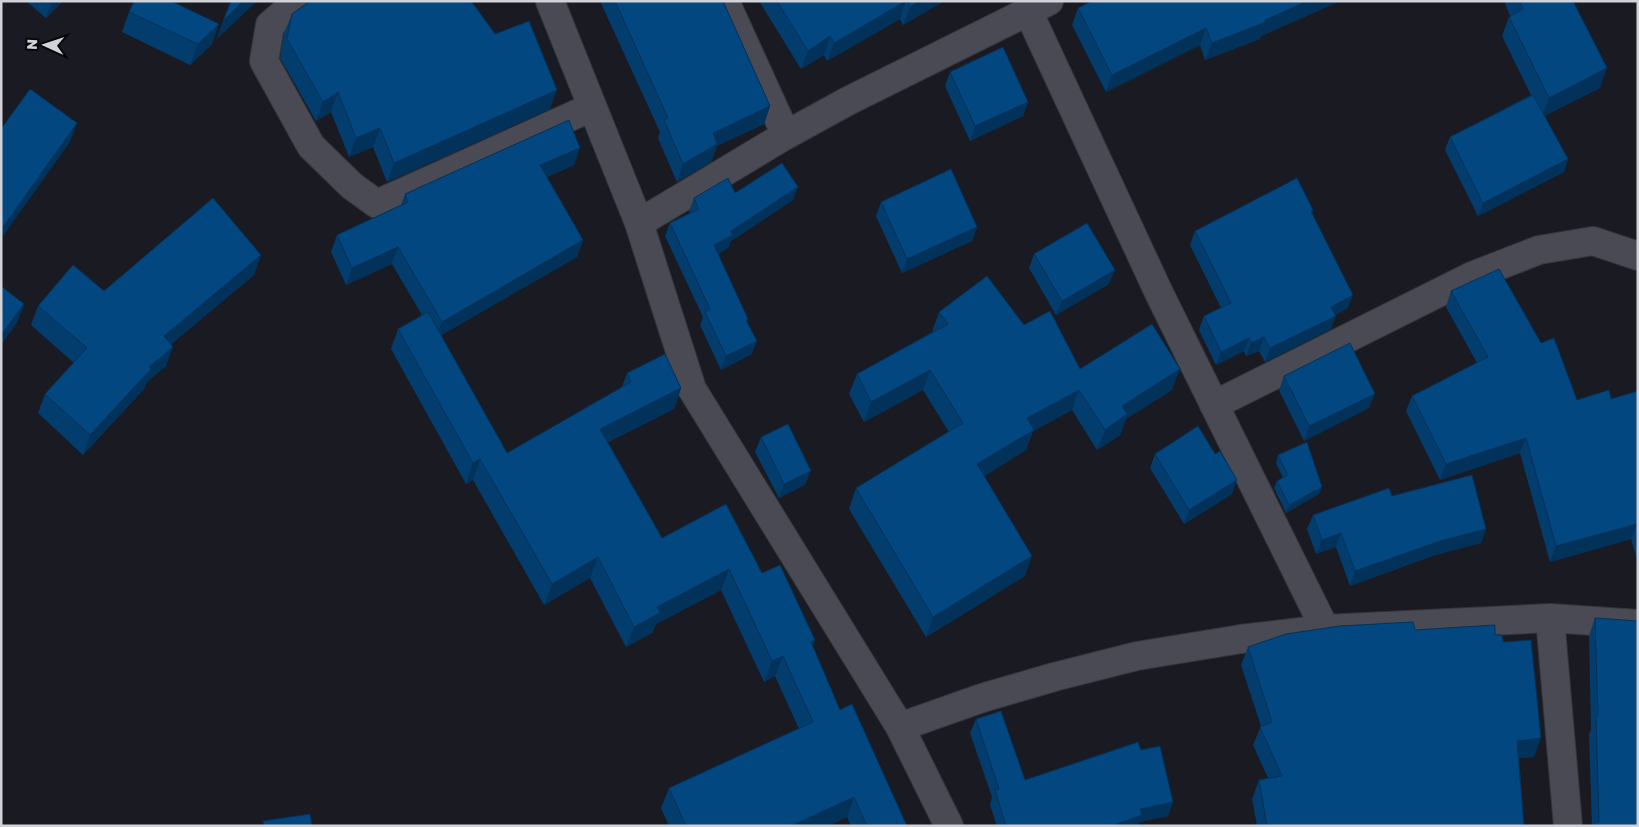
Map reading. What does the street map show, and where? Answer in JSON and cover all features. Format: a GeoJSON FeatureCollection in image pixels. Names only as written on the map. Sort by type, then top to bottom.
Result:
{"type":"FeatureCollection","features":[{"type":"Feature","properties":{"kind":"street"},"geometry":{"type":"LineString","coordinates":[[298,1],[270,25],[264,61],[311,146],[352,186],[377,204],[592,107]]}},
{"type":"Feature","properties":{"kind":"street"},"geometry":{"type":"LineString","coordinates":[[550,1],[639,223],[692,389],[900,727],[949,826]]}},
{"type":"Feature","properties":{"kind":"street"},"geometry":{"type":"LineString","coordinates":[[725,1],[786,135]]}},
{"type":"Feature","properties":{"kind":"street"},"geometry":{"type":"LineString","coordinates":[[639,223],[786,135],[848,101],[1039,6],[1159,293],[1325,629]]}},
{"type":"Feature","properties":{"kind":"street"},"geometry":{"type":"LineString","coordinates":[[1214,405],[1472,276],[1540,250],[1594,241],[1638,256]]}},
{"type":"Feature","properties":{"kind":"street"},"geometry":{"type":"LineString","coordinates":[[900,727],[982,698],[1054,677],[1137,656],[1241,639],[1325,629],[1550,618],[1638,624]]}},
{"type":"Feature","properties":{"kind":"street"},"geometry":{"type":"LineString","coordinates":[[1550,618],[1568,826]]}},
{"type":"Feature","properties":{"kind":"building"},"geometry":{"type":"Polygon","coordinates":[[[134,1],[171,1],[219,24],[198,44],[129,12],[134,1]]]}},
{"type":"Feature","properties":{"kind":"building"},"geometry":{"type":"Polygon","coordinates":[[[231,1],[243,1],[223,21],[231,1]]]}},
{"type":"Feature","properties":{"kind":"building"},"geometry":{"type":"Polygon","coordinates":[[[310,1],[471,1],[495,34],[529,21],[557,90],[394,163],[380,128],[356,138],[338,92],[323,102],[287,39],[292,14],[310,1]]]}},
{"type":"Feature","properties":{"kind":"building"},"geometry":{"type":"Polygon","coordinates":[[[615,1],[723,1],[770,106],[713,133],[717,144],[683,164],[664,120],[668,118],[615,1]]]}},
{"type":"Feature","properties":{"kind":"building"},"geometry":{"type":"Polygon","coordinates":[[[777,1],[906,1],[834,43],[830,36],[808,51],[777,1]]]}},
{"type":"Feature","properties":{"kind":"building"},"geometry":{"type":"Polygon","coordinates":[[[907,1],[919,1],[910,7],[907,1]]]}},
{"type":"Feature","properties":{"kind":"building"},"geometry":{"type":"Polygon","coordinates":[[[1092,1],[1308,1],[1265,20],[1266,22],[1212,43],[1206,28],[1112,75],[1078,8],[1092,1]]]}},
{"type":"Feature","properties":{"kind":"building"},"geometry":{"type":"Polygon","coordinates":[[[1519,1],[1573,1],[1607,68],[1549,98],[1509,17],[1523,9],[1519,1]]]}},
{"type":"Feature","properties":{"kind":"building"},"geometry":{"type":"Polygon","coordinates":[[[1003,47],[1028,102],[975,126],[950,72],[1003,47]]]}},
{"type":"Feature","properties":{"kind":"building"},"geometry":{"type":"Polygon","coordinates":[[[30,89],[77,123],[1,230],[1,129],[30,89]]]}},
{"type":"Feature","properties":{"kind":"building"},"geometry":{"type":"Polygon","coordinates":[[[1533,95],[1568,159],[1483,203],[1450,137],[1533,95]]]}},
{"type":"Feature","properties":{"kind":"building"},"geometry":{"type":"Polygon","coordinates":[[[569,120],[580,148],[540,165],[583,240],[442,322],[398,247],[352,268],[337,235],[408,202],[405,194],[569,120]]]}},
{"type":"Feature","properties":{"kind":"building"},"geometry":{"type":"Polygon","coordinates":[[[782,163],[798,187],[731,231],[733,235],[714,245],[757,341],[726,356],[705,312],[710,309],[670,223],[699,209],[694,198],[728,178],[735,193],[782,163]]]}},
{"type":"Feature","properties":{"kind":"building"},"geometry":{"type":"Polygon","coordinates":[[[951,169],[977,227],[907,259],[881,202],[951,169]]]}},
{"type":"Feature","properties":{"kind":"building"},"geometry":{"type":"Polygon","coordinates":[[[1297,178],[1313,210],[1311,211],[1353,295],[1331,307],[1336,316],[1270,348],[1264,337],[1251,343],[1249,338],[1221,352],[1204,316],[1231,303],[1195,231],[1297,178]]]}},
{"type":"Feature","properties":{"kind":"building"},"geometry":{"type":"Polygon","coordinates":[[[213,198],[261,255],[164,336],[173,347],[149,367],[151,369],[90,435],[45,394],[87,348],[38,306],[73,265],[104,291],[213,198]]]}},
{"type":"Feature","properties":{"kind":"building"},"geometry":{"type":"Polygon","coordinates":[[[1087,223],[1115,270],[1062,301],[1034,254],[1087,223]]]}},
{"type":"Feature","properties":{"kind":"building"},"geometry":{"type":"Polygon","coordinates":[[[1499,269],[1541,343],[1554,338],[1577,400],[1609,390],[1611,399],[1638,391],[1638,527],[1637,524],[1556,546],[1526,438],[1446,464],[1412,396],[1488,357],[1451,291],[1499,269]]]}},
{"type":"Feature","properties":{"kind":"building"},"geometry":{"type":"Polygon","coordinates":[[[987,276],[1024,325],[1050,311],[1080,369],[1152,324],[1180,369],[1122,406],[1127,414],[1105,430],[1079,390],[1027,418],[1034,430],[977,464],[1032,556],[933,617],[856,488],[963,423],[930,370],[871,402],[857,374],[948,324],[939,312],[987,276]]]}},
{"type":"Feature","properties":{"kind":"building"},"geometry":{"type":"Polygon","coordinates":[[[1,286],[24,304],[1,335],[1,286]]]}},
{"type":"Feature","properties":{"kind":"building"},"geometry":{"type":"Polygon","coordinates":[[[428,312],[507,453],[631,382],[627,373],[665,354],[681,388],[600,429],[662,538],[726,504],[762,573],[780,565],[815,640],[811,642],[840,710],[852,704],[907,826],[867,826],[854,797],[791,826],[686,826],[669,788],[813,722],[783,656],[772,661],[729,569],[657,607],[660,613],[634,627],[598,557],[552,584],[480,459],[473,463],[398,329],[428,312]]]}},
{"type":"Feature","properties":{"kind":"building"},"geometry":{"type":"Polygon","coordinates":[[[1350,343],[1375,394],[1309,426],[1284,376],[1350,343]]]}},
{"type":"Feature","properties":{"kind":"building"},"geometry":{"type":"Polygon","coordinates":[[[788,424],[811,471],[784,484],[761,437],[788,424]]]}},
{"type":"Feature","properties":{"kind":"building"},"geometry":{"type":"Polygon","coordinates":[[[1198,426],[1215,454],[1220,451],[1237,480],[1189,510],[1155,454],[1198,426]]]}},
{"type":"Feature","properties":{"kind":"building"},"geometry":{"type":"Polygon","coordinates":[[[1307,442],[1322,487],[1289,505],[1277,481],[1288,475],[1278,455],[1307,442]]]}},
{"type":"Feature","properties":{"kind":"building"},"geometry":{"type":"Polygon","coordinates":[[[1472,475],[1486,529],[1440,541],[1355,571],[1341,533],[1322,540],[1313,515],[1389,488],[1392,496],[1472,475]]]}},
{"type":"Feature","properties":{"kind":"building"},"geometry":{"type":"Polygon","coordinates":[[[1595,618],[1638,621],[1638,826],[1595,826],[1595,822],[1599,822],[1595,618]]]}},
{"type":"Feature","properties":{"kind":"building"},"geometry":{"type":"Polygon","coordinates":[[[1413,622],[1415,630],[1495,625],[1495,635],[1502,635],[1503,642],[1531,640],[1541,738],[1517,741],[1524,826],[1267,826],[1259,780],[1282,776],[1260,727],[1272,722],[1248,647],[1286,634],[1340,626],[1413,622]]]}},
{"type":"Feature","properties":{"kind":"building"},"geometry":{"type":"Polygon","coordinates":[[[1001,711],[1025,780],[1138,742],[1141,750],[1160,746],[1173,802],[1140,809],[1142,815],[1111,826],[1006,826],[995,790],[999,789],[976,719],[1001,711]]]}},
{"type":"Feature","properties":{"kind":"building"},"geometry":{"type":"Polygon","coordinates":[[[310,814],[312,826],[264,826],[263,821],[310,814]]]}}]}
